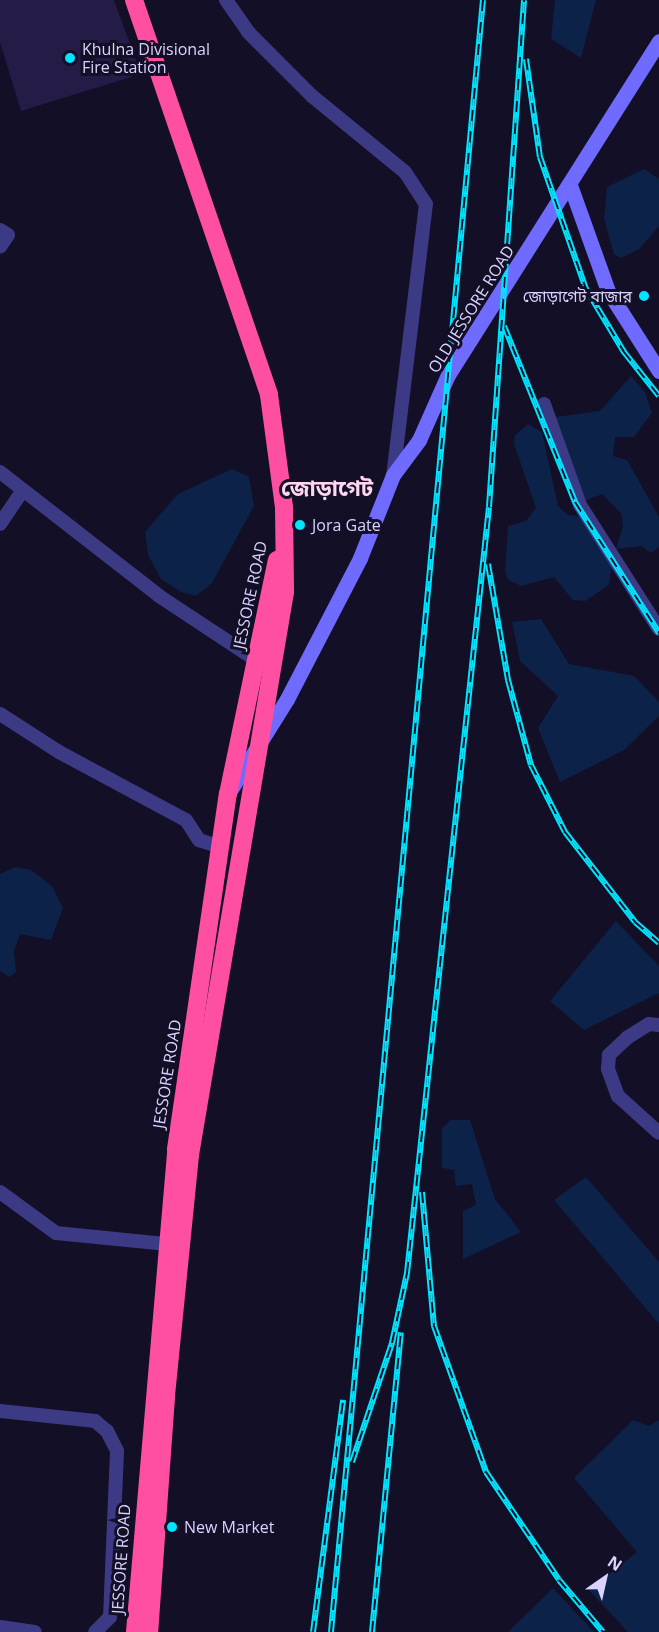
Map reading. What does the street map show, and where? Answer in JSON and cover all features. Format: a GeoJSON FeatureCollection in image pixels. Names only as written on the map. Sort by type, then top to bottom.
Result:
{"type":"FeatureCollection","features":[{"type":"Feature","properties":{"kind":"highway","name":"JESSORE ROAD"},"geometry":{"type":"LineString","coordinates":[[134,0],[269,395],[281,463],[285,592],[255,753],[190,1155],[140,1629]]}},
{"type":"Feature","properties":{"kind":"highway","name":"JESSORE ROAD"},"geometry":{"type":"LineString","coordinates":[[140,1629],[167,1244],[176,1149],[228,794],[284,529]]}},
{"type":"Feature","properties":{"kind":"main road","name":"OLD JESSORE ROAD"},"geometry":{"type":"LineString","coordinates":[[228,794],[255,753],[360,558],[393,475],[419,440],[448,375],[657,51]]}},
{"type":"Feature","properties":{"kind":"main road"},"geometry":{"type":"LineString","coordinates":[[570,185],[608,291],[659,371]]}},
{"type":"Feature","properties":{"kind":"street"},"geometry":{"type":"LineString","coordinates":[[225,0],[249,32],[312,96],[405,172],[426,204],[393,475]]}},
{"type":"Feature","properties":{"kind":"street"},"geometry":{"type":"LineString","coordinates":[[0,230],[8,235],[0,247]]}},
{"type":"Feature","properties":{"kind":"street"},"geometry":{"type":"LineString","coordinates":[[544,404],[580,505],[659,629]]}},
{"type":"Feature","properties":{"kind":"street"},"geometry":{"type":"LineString","coordinates":[[0,472],[159,596],[256,660]]}},
{"type":"Feature","properties":{"kind":"street"},"geometry":{"type":"LineString","coordinates":[[0,524],[23,490]]}},
{"type":"Feature","properties":{"kind":"street"},"geometry":{"type":"LineString","coordinates":[[0,714],[59,752],[186,819],[199,840],[220,847]]}},
{"type":"Feature","properties":{"kind":"street"},"geometry":{"type":"LineString","coordinates":[[659,1025],[649,1024],[627,1038],[609,1055],[608,1069],[618,1096],[659,1133]]}},
{"type":"Feature","properties":{"kind":"street"},"geometry":{"type":"LineString","coordinates":[[0,1192],[56,1233],[167,1244]]}},
{"type":"Feature","properties":{"kind":"street"},"geometry":{"type":"LineString","coordinates":[[0,1412],[95,1421],[107,1431],[117,1451],[110,1617],[95,1632]]}},
{"type":"Feature","properties":{"kind":"street"},"geometry":{"type":"LineString","coordinates":[[110,1617],[140,1629]]}},
{"type":"Feature","properties":{"kind":"street"},"geometry":{"type":"LineString","coordinates":[[0,1627],[34,1632]]}},
{"type":"Feature","properties":{"kind":"water"},"geometry":{"type":"Polygon","coordinates":[[[555,0],[596,0],[581,58],[551,39],[555,0]]]}},
{"type":"Feature","properties":{"kind":"water"},"geometry":{"type":"Polygon","coordinates":[[[644,169],[659,179],[659,226],[639,249],[621,258],[614,254],[604,219],[607,187],[644,169]]]}},
{"type":"Feature","properties":{"kind":"water"},"geometry":{"type":"Polygon","coordinates":[[[631,376],[645,392],[652,413],[634,437],[615,437],[613,456],[627,460],[659,517],[659,547],[651,553],[642,546],[616,549],[623,526],[621,513],[602,494],[584,501],[555,417],[600,411],[631,376]]]}},
{"type":"Feature","properties":{"kind":"water"},"geometry":{"type":"Polygon","coordinates":[[[528,424],[542,432],[558,506],[568,515],[583,517],[612,565],[609,585],[585,601],[573,600],[554,577],[521,586],[508,580],[505,572],[508,526],[526,521],[536,508],[514,444],[515,435],[528,424]]]}},
{"type":"Feature","properties":{"kind":"water"},"geometry":{"type":"Polygon","coordinates":[[[232,469],[249,477],[254,506],[212,583],[196,596],[181,592],[161,579],[148,555],[145,532],[178,494],[232,469]]]}},
{"type":"Feature","properties":{"kind":"water"},"geometry":{"type":"Polygon","coordinates":[[[541,619],[569,664],[634,676],[659,702],[659,716],[624,750],[560,782],[538,728],[558,696],[520,661],[512,622],[541,619]]]}},
{"type":"Feature","properties":{"kind":"water"},"geometry":{"type":"Polygon","coordinates":[[[15,867],[31,870],[52,886],[63,908],[51,940],[20,934],[14,951],[16,972],[9,977],[0,971],[0,874],[15,867]]]}},
{"type":"Feature","properties":{"kind":"water"},"geometry":{"type":"Polygon","coordinates":[[[616,921],[659,966],[659,993],[584,1030],[550,1001],[616,921]]]}},
{"type":"Feature","properties":{"kind":"water"},"geometry":{"type":"Polygon","coordinates":[[[451,1120],[470,1120],[495,1199],[521,1232],[463,1259],[463,1211],[476,1205],[472,1184],[456,1186],[454,1170],[442,1168],[442,1128],[451,1120]]]}},
{"type":"Feature","properties":{"kind":"water"},"geometry":{"type":"Polygon","coordinates":[[[586,1177],[659,1262],[659,1324],[554,1200],[586,1177]]]}},
{"type":"Feature","properties":{"kind":"water"},"geometry":{"type":"Polygon","coordinates":[[[633,1420],[649,1426],[659,1420],[659,1632],[628,1632],[589,1590],[637,1552],[574,1478],[633,1420]]]}},
{"type":"Feature","properties":{"kind":"water"},"geometry":{"type":"Polygon","coordinates":[[[553,1588],[594,1632],[508,1632],[553,1588]]]}},
{"type":"Feature","properties":{"kind":"building","name":"Khulna Divisional Fire Station"},"geometry":{"type":"Polygon","coordinates":[[[0,0],[114,0],[141,74],[21,111],[0,42],[0,0]]]}},
{"type":"Feature","properties":{"kind":"railway"},"geometry":{"type":"LineString","coordinates":[[331,1632],[483,0]]}},
{"type":"Feature","properties":{"kind":"railway"},"geometry":{"type":"LineString","coordinates":[[352,1462],[392,1343],[407,1273],[489,507],[524,0]]}},
{"type":"Feature","properties":{"kind":"railway"},"geometry":{"type":"LineString","coordinates":[[526,59],[540,157],[586,289],[624,352],[659,396]]}},
{"type":"Feature","properties":{"kind":"railway"},"geometry":{"type":"LineString","coordinates":[[504,326],[575,502],[659,633]]}},
{"type":"Feature","properties":{"kind":"railway"},"geometry":{"type":"LineString","coordinates":[[488,564],[508,680],[531,765],[565,832],[635,922],[659,943]]}},
{"type":"Feature","properties":{"kind":"railway"},"geometry":{"type":"LineString","coordinates":[[422,1192],[434,1326],[486,1472],[559,1580],[603,1632]]}},
{"type":"Feature","properties":{"kind":"railway"},"geometry":{"type":"LineString","coordinates":[[372,1632],[401,1332]]}},
{"type":"Feature","properties":{"kind":"railway"},"geometry":{"type":"LineString","coordinates":[[313,1632],[343,1400]]}},
{"type":"Feature","properties":{"kind":"place","name":"Khulna Divisional Fire Station"},"geometry":{"type":"Point","coordinates":[70,58]}},
{"type":"Feature","properties":{"kind":"place","name":"জোড়াগেট বাজার"},"geometry":{"type":"Point","coordinates":[644,296]}},
{"type":"Feature","properties":{"kind":"place","name":"Jora Gate"},"geometry":{"type":"Point","coordinates":[300,525]}},
{"type":"Feature","properties":{"kind":"place","name":"New Market"},"geometry":{"type":"Point","coordinates":[172,1527]}},
{"type":"Feature","properties":{"kind":"district","name":"জোড়াগেট"},"geometry":{"type":"Point","coordinates":[327,488]}}]}
